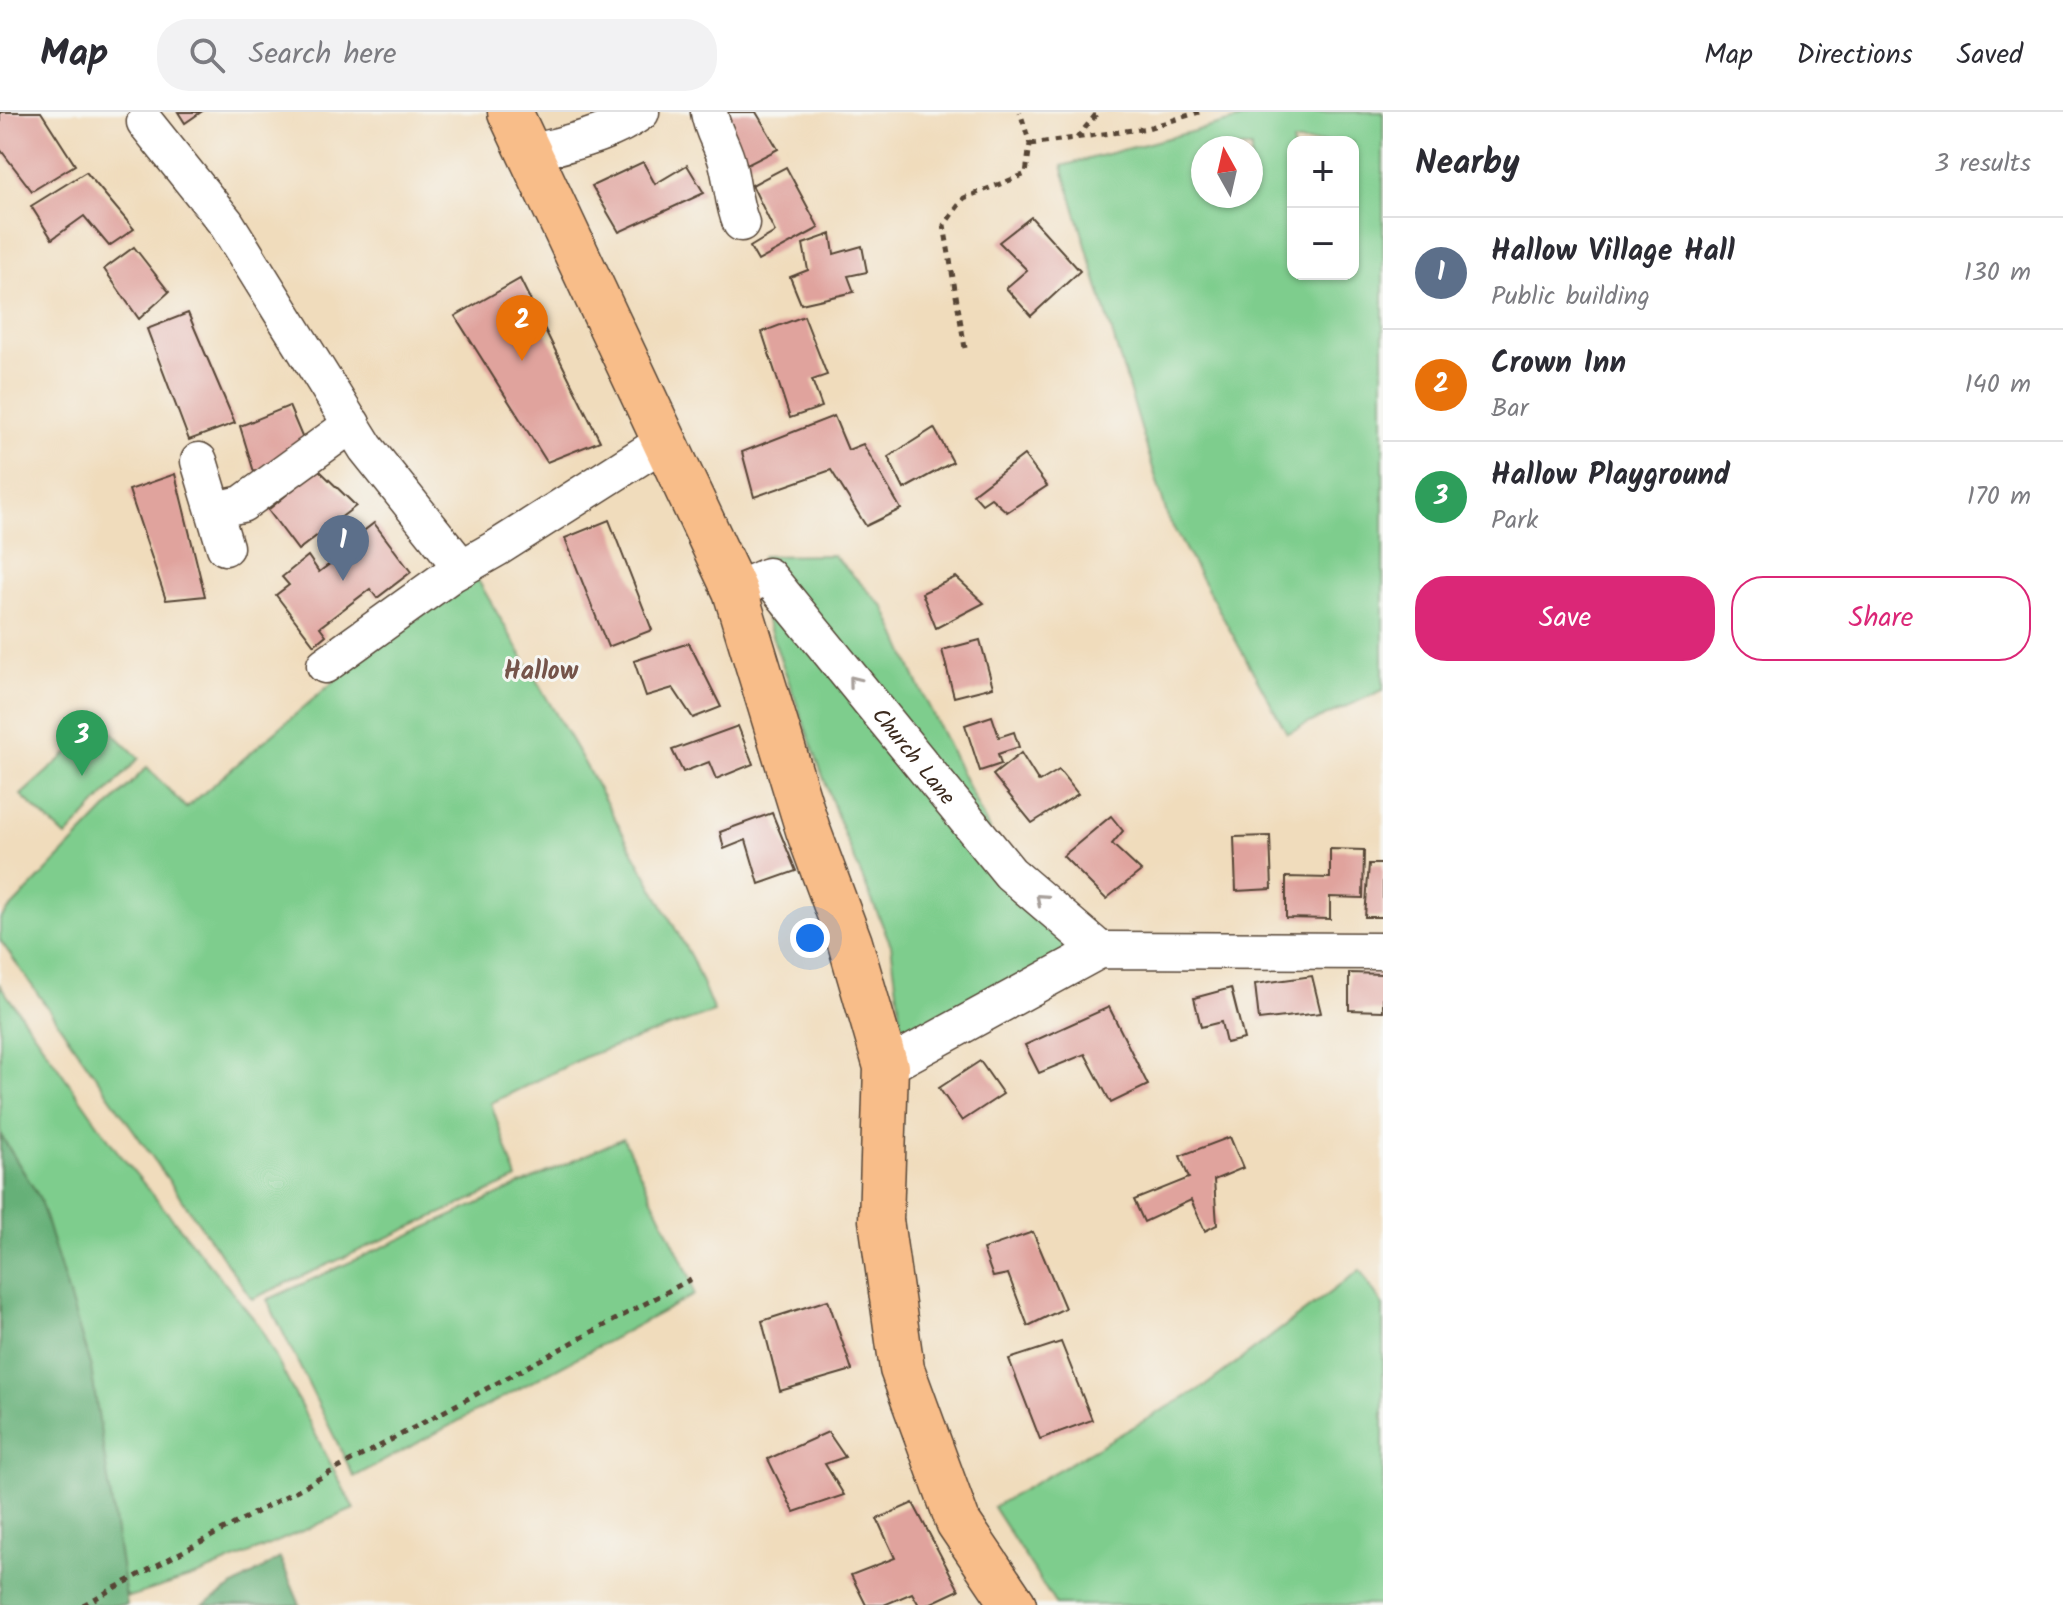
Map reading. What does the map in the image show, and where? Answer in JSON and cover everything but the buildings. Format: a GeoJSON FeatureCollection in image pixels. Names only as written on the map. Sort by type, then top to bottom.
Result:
{"type":"FeatureCollection","features":[{"type":"Feature","properties":{"kind":"main road"},"geometry":{"type":"LineString","coordinates":[[510,112],[735,591],[808,830],[850,943],[886,1067],[881,1220],[902,1369],[958,1522],[1014,1605]]}},
{"type":"Feature","properties":{"kind":"street"},"geometry":{"type":"LineString","coordinates":[[528,154],[602,132],[641,112]]}},
{"type":"Feature","properties":{"kind":"street"},"geometry":{"type":"LineString","coordinates":[[709,112],[712,129],[728,165],[735,209],[741,223]]}},
{"type":"Feature","properties":{"kind":"street"},"geometry":{"type":"LineString","coordinates":[[145,122],[226,223],[366,448],[462,568]]}},
{"type":"Feature","properties":{"kind":"street"},"geometry":{"type":"LineString","coordinates":[[215,510],[242,504],[352,424]]}},
{"type":"Feature","properties":{"kind":"street"},"geometry":{"type":"LineString","coordinates":[[325,665],[462,568],[665,441]]}},
{"type":"Feature","properties":{"kind":"street"},"geometry":{"type":"LineString","coordinates":[[199,461],[225,547]]}},
{"type":"Feature","properties":{"kind":"street","name":"Church Lane"},"geometry":{"type":"LineString","coordinates":[[735,591],[768,576],[1010,873],[1100,950]]}},
{"type":"Feature","properties":{"kind":"street"},"geometry":{"type":"LineString","coordinates":[[886,1067],[1100,950],[1383,951]]}},
{"type":"Feature","properties":{"kind":"path"},"geometry":{"type":"LineString","coordinates":[[965,348],[944,225],[964,198],[1026,174],[1030,144],[1020,112]]}},
{"type":"Feature","properties":{"kind":"path"},"geometry":{"type":"LineString","coordinates":[[1077,138],[1098,112]]}},
{"type":"Feature","properties":{"kind":"path"},"geometry":{"type":"LineString","coordinates":[[1030,144],[1148,128],[1199,112]]}},
{"type":"Feature","properties":{"kind":"path"},"geometry":{"type":"LineString","coordinates":[[83,1605],[691,1279]]}},
{"type":"Feature","properties":{"kind":"green space"},"geometry":{"type":"Polygon","coordinates":[[[1266,112],[1383,112],[1383,690],[1287,733],[1168,518],[1062,166],[1266,112]]]}},
{"type":"Feature","properties":{"kind":"green space"},"geometry":{"type":"Polygon","coordinates":[[[833,555],[885,608],[920,688],[1010,873],[1100,950],[904,1043],[891,945],[845,837],[765,616],[762,556],[833,555]]]}},
{"type":"Feature","properties":{"kind":"green space"},"geometry":{"type":"Polygon","coordinates":[[[475,575],[581,757],[692,959],[714,1012],[587,1056],[491,1103],[517,1179],[252,1299],[0,940],[0,919],[147,767],[186,808],[345,672],[475,575]]]}},
{"type":"Feature","properties":{"kind":"green space"},"geometry":{"type":"Polygon","coordinates":[[[102,722],[139,758],[66,837],[21,795],[102,722]]]}},
{"type":"Feature","properties":{"kind":"green space"},"geometry":{"type":"Polygon","coordinates":[[[0,985],[117,1151],[259,1325],[354,1509],[201,1574],[129,1597],[108,1578],[39,1197],[0,1134],[0,985]]]}},
{"type":"Feature","properties":{"kind":"green space"},"geometry":{"type":"Polygon","coordinates":[[[0,1134],[39,1197],[91,1368],[127,1605],[0,1605],[0,1134]]]}},
{"type":"Feature","properties":{"kind":"green space"},"geometry":{"type":"Polygon","coordinates":[[[623,1138],[691,1279],[694,1295],[354,1477],[267,1300],[623,1138]]]}},
{"type":"Feature","properties":{"kind":"green space"},"geometry":{"type":"Polygon","coordinates":[[[1360,1270],[1383,1306],[1383,1605],[1056,1605],[993,1507],[1205,1386],[1360,1270]]]}},
{"type":"Feature","properties":{"kind":"green space"},"geometry":{"type":"Polygon","coordinates":[[[280,1558],[300,1605],[203,1605],[280,1558]]]}},
{"type":"Feature","properties":{"kind":"place","name":"Crown Inn"},"geometry":{"type":"Point","coordinates":[522,361]}},
{"type":"Feature","properties":{"kind":"place","name":"Hallow Village Hall"},"geometry":{"type":"Point","coordinates":[343,581]}},
{"type":"Feature","properties":{"kind":"place","name":"Hallow Playground"},"geometry":{"type":"Point","coordinates":[82,776]}},
{"type":"Feature","properties":{"kind":"district","name":"Hallow"},"geometry":{"type":"Point","coordinates":[541,670]}}]}
